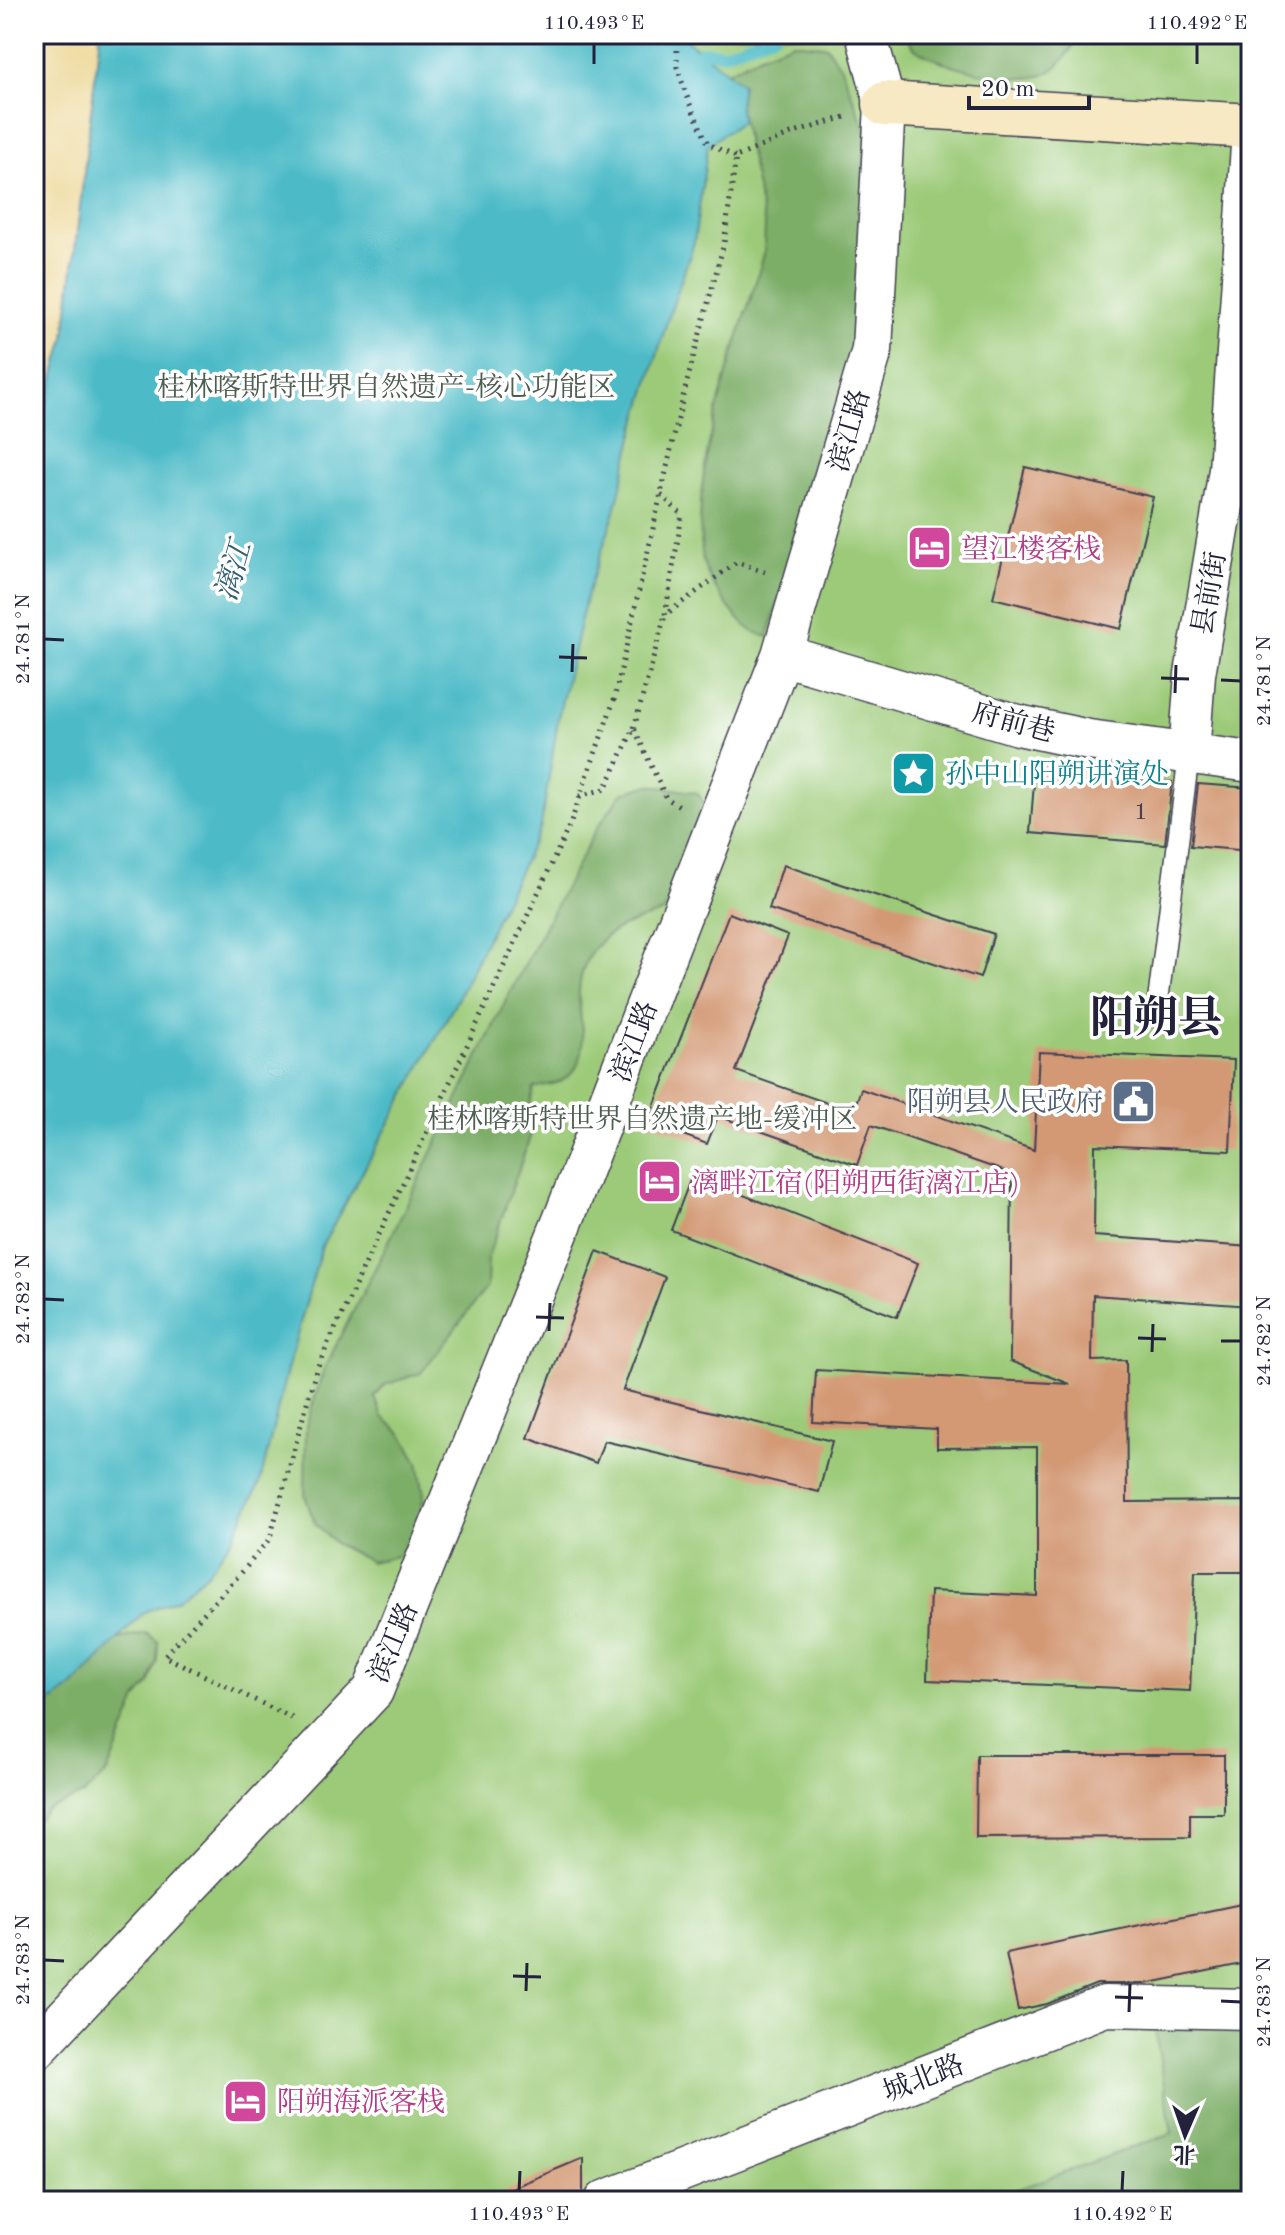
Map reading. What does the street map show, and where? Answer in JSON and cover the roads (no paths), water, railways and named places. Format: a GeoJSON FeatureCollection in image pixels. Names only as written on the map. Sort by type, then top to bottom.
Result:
{"type":"FeatureCollection","features":[{"type":"Feature","properties":{"kind":"street","name":"滨江路"},"geometry":{"type":"LineString","coordinates":[[34,2051],[373,1691],[566,1213],[782,655],[805,584],[872,350],[885,104],[870,36]]}},
{"type":"Feature","properties":{"kind":"street"},"geometry":{"type":"LineString","coordinates":[[885,104],[1251,128]]}},
{"type":"Feature","properties":{"kind":"street","name":"县前街"},"geometry":{"type":"LineString","coordinates":[[1189,754],[1195,674],[1229,470],[1251,146]]}},
{"type":"Feature","properties":{"kind":"street","name":"府前巷"},"geometry":{"type":"LineString","coordinates":[[782,655],[1018,725],[1089,740],[1251,762]]}},
{"type":"Feature","properties":{"kind":"street","name":"城北路"},"geometry":{"type":"LineString","coordinates":[[605,2201],[1105,2006],[1251,2009]]}},
{"type":"Feature","properties":{"kind":"lane"},"geometry":{"type":"LineString","coordinates":[[1156,1017],[1189,754]]}},
{"type":"Feature","properties":{"kind":"water","name":"桂林喀斯特世界自然遗产-核心功能区"},"geometry":{"type":"Polygon","coordinates":[[[100,34],[679,34],[742,84],[739,105],[742,121],[708,145],[694,242],[666,325],[615,511],[586,598],[559,713],[541,826],[457,1000],[322,1246],[286,1374],[260,1483],[235,1534],[208,1572],[177,1599],[144,1612],[72,1687],[34,1714],[34,451],[65,337],[100,34]]]}},
{"type":"Feature","properties":{"kind":"waterway"},"geometry":{"type":"LineString","coordinates":[[701,51],[724,53],[775,34]]}},
{"type":"Feature","properties":{"kind":"place","name":"望江楼客栈"},"geometry":{"type":"Point","coordinates":[930,548]}},
{"type":"Feature","properties":{"kind":"place","name":"孙中山阳朔讲演处"},"geometry":{"type":"Point","coordinates":[914,773]}},
{"type":"Feature","properties":{"kind":"place","name":"阳朔县人民政府"},"geometry":{"type":"Point","coordinates":[1134,1101]}},
{"type":"Feature","properties":{"kind":"place","name":"漓畔江宿(阳朔西街漓江店)"},"geometry":{"type":"Point","coordinates":[660,1182]}},
{"type":"Feature","properties":{"kind":"place","name":"阳朔海派客栈"},"geometry":{"type":"Point","coordinates":[246,2101]}},
{"type":"Feature","properties":{"kind":"district","name":"阳朔县"},"geometry":{"type":"Point","coordinates":[1156,1017]}},
{"type":"Feature","properties":{"kind":"water label","name":"漓江"},"geometry":{"type":"Point","coordinates":[233,571]}},
{"type":"Feature","properties":{"kind":"park label","name":"桂林喀斯特世界自然遗产地-缓冲区"},"geometry":{"type":"Point","coordinates":[642,1118]}}]}
